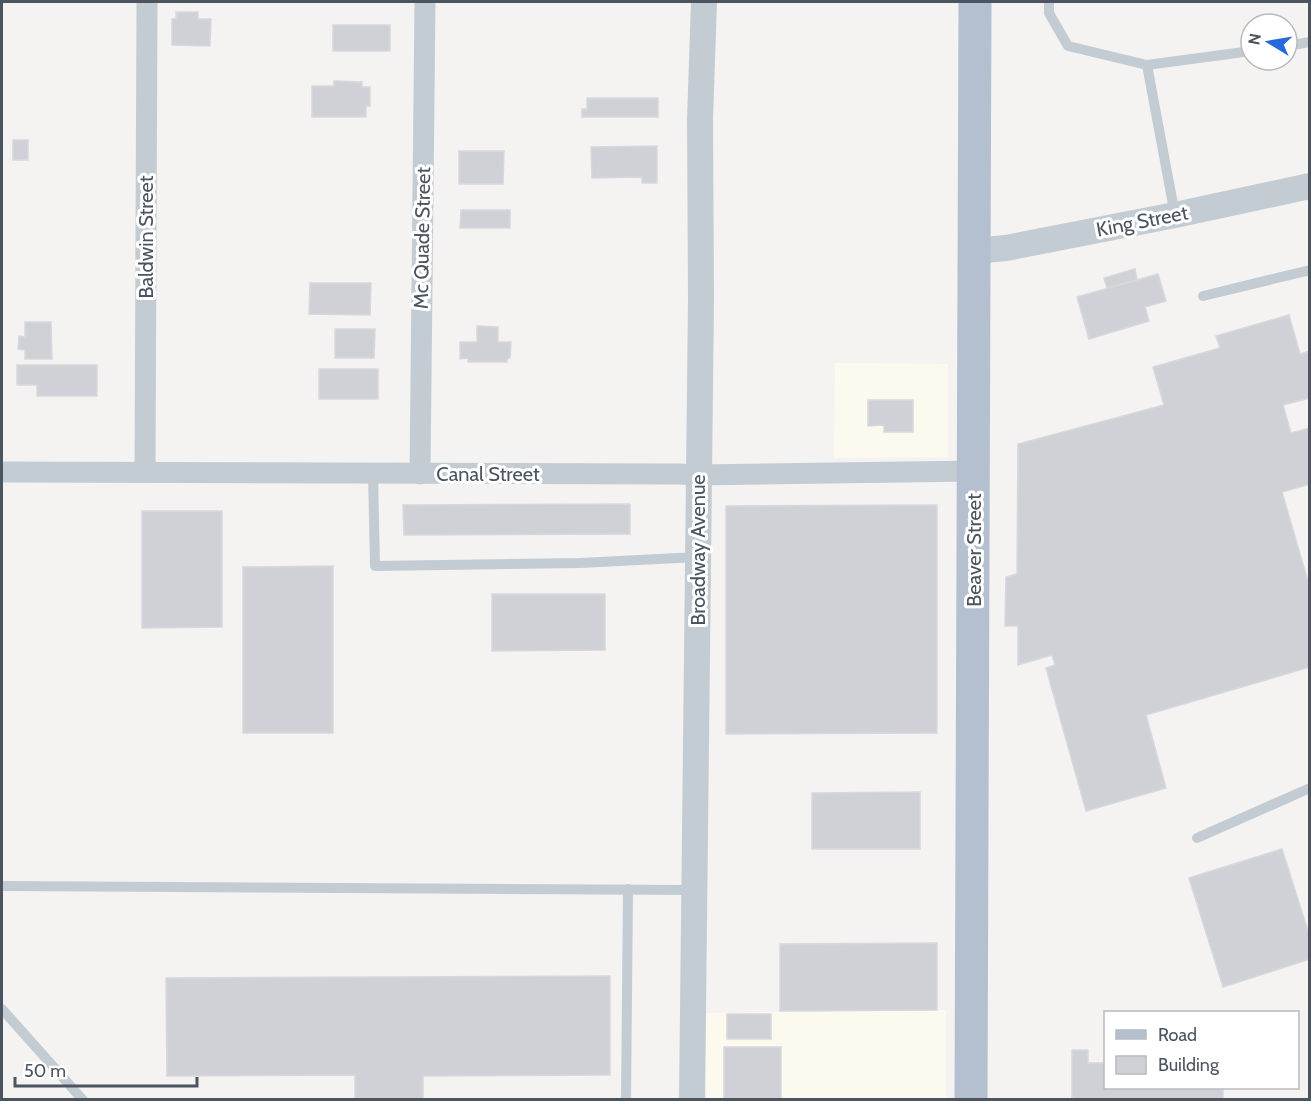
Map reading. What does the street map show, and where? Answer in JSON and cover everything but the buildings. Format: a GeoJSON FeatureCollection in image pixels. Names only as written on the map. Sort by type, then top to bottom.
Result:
{"type":"FeatureCollection","features":[{"type":"Feature","properties":{"kind":"main road","name":"Beaver Street"},"geometry":{"type":"LineString","coordinates":[[971,1100],[975,2]]}},
{"type":"Feature","properties":{"kind":"street","name":"Baldwin Street"},"geometry":{"type":"LineString","coordinates":[[145,472],[147,2]]}},
{"type":"Feature","properties":{"kind":"street","name":"Mc Quade Street"},"geometry":{"type":"LineString","coordinates":[[420,474],[425,2]]}},
{"type":"Feature","properties":{"kind":"street","name":"Broadway Avenue"},"geometry":{"type":"LineString","coordinates":[[692,1100],[701,298],[700,119],[704,2]]}},
{"type":"Feature","properties":{"kind":"street","name":"King Street"},"geometry":{"type":"LineString","coordinates":[[974,251],[1006,248],[1310,186]]}},
{"type":"Feature","properties":{"kind":"street","name":"Canal Street"},"geometry":{"type":"LineString","coordinates":[[2,472],[698,475],[974,471]]}},
{"type":"Feature","properties":{"kind":"lane"},"geometry":{"type":"LineString","coordinates":[[1049,2],[1049,14],[1068,46],[1147,65],[1239,53]]}},
{"type":"Feature","properties":{"kind":"lane"},"geometry":{"type":"LineString","coordinates":[[1147,65],[1175,215]]}},
{"type":"Feature","properties":{"kind":"lane"},"geometry":{"type":"LineString","coordinates":[[1203,296],[1310,270]]}},
{"type":"Feature","properties":{"kind":"lane"},"geometry":{"type":"LineString","coordinates":[[373,473],[375,566],[580,563],[698,557]]}},
{"type":"Feature","properties":{"kind":"lane"},"geometry":{"type":"LineString","coordinates":[[1197,838],[1310,788]]}},
{"type":"Feature","properties":{"kind":"lane"},"geometry":{"type":"LineString","coordinates":[[2,886],[695,890]]}},
{"type":"Feature","properties":{"kind":"lane"},"geometry":{"type":"LineString","coordinates":[[626,1100],[628,889]]}},
{"type":"Feature","properties":{"kind":"lane"},"geometry":{"type":"LineString","coordinates":[[2,1009],[83,1100]]}},
{"type":"Feature","properties":{"kind":"shaded area"},"geometry":{"type":"Polygon","coordinates":[[[835,363],[948,364],[948,457],[834,458],[835,363]]]}},
{"type":"Feature","properties":{"kind":"shaded area"},"geometry":{"type":"Polygon","coordinates":[[[946,1010],[946,1099],[706,1100],[706,1013],[946,1010]]]}}]}
